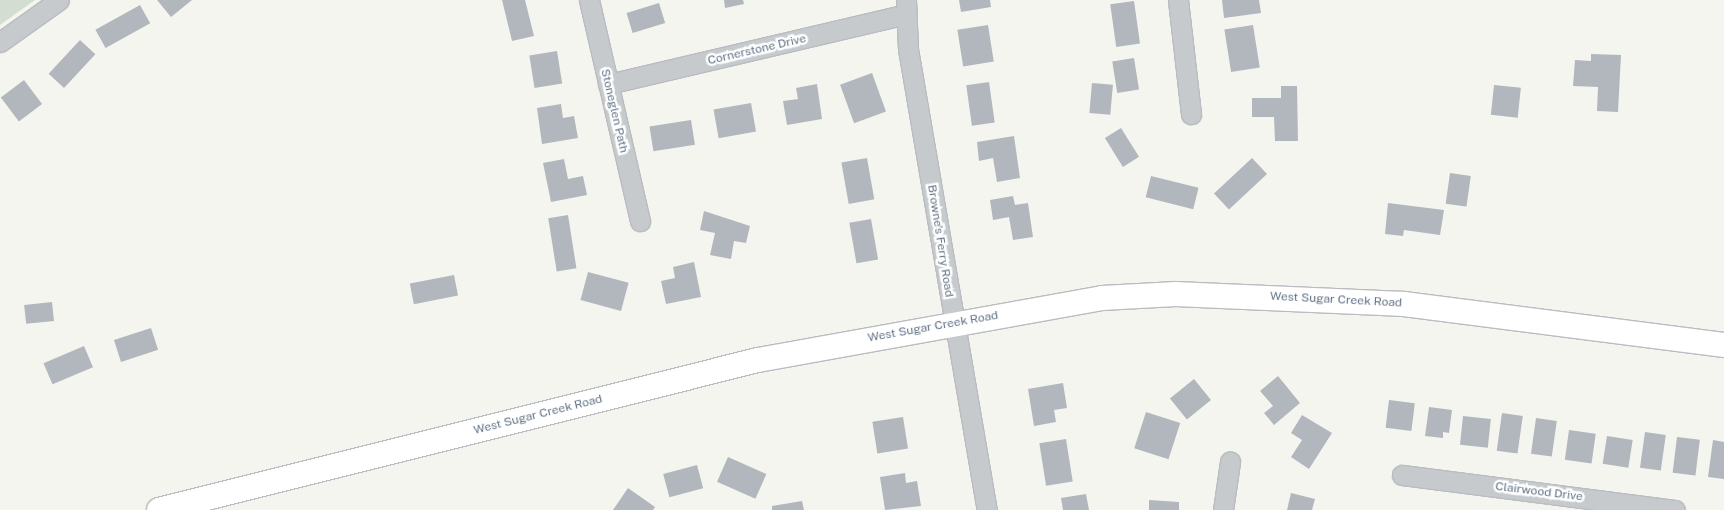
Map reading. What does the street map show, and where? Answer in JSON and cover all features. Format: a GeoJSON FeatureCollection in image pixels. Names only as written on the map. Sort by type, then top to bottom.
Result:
{"type":"FeatureCollection","features":[{"type":"Feature","properties":{"kind":"main road","name":"West Sugar Creek Road"},"geometry":{"type":"LineString","coordinates":[[159,510],[758,360],[954,323],[1102,298],[1150,294],[1251,296],[1404,304],[1724,345]]}},
{"type":"Feature","properties":{"kind":"street"},"geometry":{"type":"LineString","coordinates":[[0,42],[58,0]]}},
{"type":"Feature","properties":{"kind":"street","name":"Stoneglen Path"},"geometry":{"type":"LineString","coordinates":[[589,0],[640,221]]}},
{"type":"Feature","properties":{"kind":"street"},"geometry":{"type":"LineString","coordinates":[[1178,0],[1191,114]]}},
{"type":"Feature","properties":{"kind":"street","name":"Cornerstone Drive"},"geometry":{"type":"LineString","coordinates":[[608,84],[906,7]]}},
{"type":"Feature","properties":{"kind":"street","name":"Browne's Ferry Road"},"geometry":{"type":"LineString","coordinates":[[906,7],[954,323],[987,510]]}},
{"type":"Feature","properties":{"kind":"street"},"geometry":{"type":"LineString","coordinates":[[1223,510],[1230,462]]}},
{"type":"Feature","properties":{"kind":"street","name":"Clairwood Drive"},"geometry":{"type":"LineString","coordinates":[[1402,475],[1675,510]]}},
{"type":"Feature","properties":{"kind":"shaded area"},"geometry":{"type":"Polygon","coordinates":[[[0,0],[35,0],[0,25],[0,0]]]}},
{"type":"Feature","properties":{"kind":"building"},"geometry":{"type":"Polygon","coordinates":[[[157,0],[192,0],[171,17],[157,0]]]}},
{"type":"Feature","properties":{"kind":"building"},"geometry":{"type":"Polygon","coordinates":[[[502,0],[525,0],[534,36],[512,41],[502,0]]]}},
{"type":"Feature","properties":{"kind":"building"},"geometry":{"type":"Polygon","coordinates":[[[724,0],[743,0],[744,4],[725,8],[724,0]]]}},
{"type":"Feature","properties":{"kind":"building"},"geometry":{"type":"Polygon","coordinates":[[[959,0],[990,0],[991,7],[961,12],[959,0]]]}},
{"type":"Feature","properties":{"kind":"building"},"geometry":{"type":"Polygon","coordinates":[[[1222,0],[1259,0],[1261,13],[1224,18],[1222,0]]]}},
{"type":"Feature","properties":{"kind":"building"},"geometry":{"type":"Polygon","coordinates":[[[1134,1],[1140,44],[1116,47],[1110,4],[1134,1]]]}},
{"type":"Feature","properties":{"kind":"building"},"geometry":{"type":"Polygon","coordinates":[[[659,3],[665,23],[633,33],[626,13],[659,3]]]}},
{"type":"Feature","properties":{"kind":"building"},"geometry":{"type":"Polygon","coordinates":[[[140,5],[150,23],[106,48],[95,30],[140,5]]]}},
{"type":"Feature","properties":{"kind":"building"},"geometry":{"type":"Polygon","coordinates":[[[988,25],[994,62],[963,66],[957,30],[988,25]]]}},
{"type":"Feature","properties":{"kind":"building"},"geometry":{"type":"Polygon","coordinates":[[[1253,25],[1260,67],[1231,72],[1224,30],[1253,25]]]}},
{"type":"Feature","properties":{"kind":"building"},"geometry":{"type":"Polygon","coordinates":[[[80,40],[95,54],[64,88],[49,74],[80,40]]]}},
{"type":"Feature","properties":{"kind":"building"},"geometry":{"type":"Polygon","coordinates":[[[557,51],[562,84],[535,88],[529,55],[557,51]]]}},
{"type":"Feature","properties":{"kind":"building"},"geometry":{"type":"Polygon","coordinates":[[[1591,54],[1621,55],[1618,112],[1597,111],[1598,87],[1573,86],[1575,60],[1591,61],[1591,54]]]}},
{"type":"Feature","properties":{"kind":"building"},"geometry":{"type":"Polygon","coordinates":[[[1134,58],[1139,90],[1117,93],[1112,61],[1134,58]]]}},
{"type":"Feature","properties":{"kind":"building"},"geometry":{"type":"Polygon","coordinates":[[[872,73],[886,112],[854,123],[840,85],[872,73]]]}},
{"type":"Feature","properties":{"kind":"building"},"geometry":{"type":"Polygon","coordinates":[[[24,80],[42,104],[19,121],[1,97],[24,80]]]}},
{"type":"Feature","properties":{"kind":"building"},"geometry":{"type":"Polygon","coordinates":[[[989,82],[995,123],[972,126],[966,85],[989,82]]]}},
{"type":"Feature","properties":{"kind":"building"},"geometry":{"type":"Polygon","coordinates":[[[1092,83],[1113,85],[1110,115],[1089,113],[1092,83]]]}},
{"type":"Feature","properties":{"kind":"building"},"geometry":{"type":"Polygon","coordinates":[[[817,84],[822,119],[787,125],[783,101],[798,99],[796,88],[817,84]]]}},
{"type":"Feature","properties":{"kind":"building"},"geometry":{"type":"Polygon","coordinates":[[[1494,85],[1521,88],[1518,118],[1491,115],[1494,85]]]}},
{"type":"Feature","properties":{"kind":"building"},"geometry":{"type":"Polygon","coordinates":[[[1281,86],[1297,86],[1298,141],[1275,141],[1274,117],[1252,117],[1252,98],[1281,98],[1281,86]]]}},
{"type":"Feature","properties":{"kind":"building"},"geometry":{"type":"Polygon","coordinates":[[[751,103],[756,132],[719,138],[714,110],[751,103]]]}},
{"type":"Feature","properties":{"kind":"building"},"geometry":{"type":"Polygon","coordinates":[[[561,104],[563,118],[574,116],[578,138],[542,144],[537,108],[561,104]]]}},
{"type":"Feature","properties":{"kind":"building"},"geometry":{"type":"Polygon","coordinates":[[[691,120],[695,145],[653,151],[650,127],[691,120]]]}},
{"type":"Feature","properties":{"kind":"building"},"geometry":{"type":"Polygon","coordinates":[[[1121,128],[1139,157],[1123,167],[1105,138],[1121,128]]]}},
{"type":"Feature","properties":{"kind":"building"},"geometry":{"type":"Polygon","coordinates":[[[1014,136],[1020,178],[997,182],[993,158],[979,161],[977,142],[1014,136]]]}},
{"type":"Feature","properties":{"kind":"building"},"geometry":{"type":"Polygon","coordinates":[[[867,158],[874,199],[849,204],[841,163],[867,158]]]}},
{"type":"Feature","properties":{"kind":"building"},"geometry":{"type":"Polygon","coordinates":[[[1252,158],[1267,174],[1229,210],[1214,193],[1252,158]]]}},
{"type":"Feature","properties":{"kind":"building"},"geometry":{"type":"Polygon","coordinates":[[[564,159],[568,179],[583,176],[587,195],[551,202],[543,163],[564,159]]]}},
{"type":"Feature","properties":{"kind":"building"},"geometry":{"type":"Polygon","coordinates":[[[1450,173],[1471,176],[1466,207],[1446,204],[1450,173]]]}},
{"type":"Feature","properties":{"kind":"building"},"geometry":{"type":"Polygon","coordinates":[[[1151,176],[1199,188],[1193,209],[1146,197],[1151,176]]]}},
{"type":"Feature","properties":{"kind":"building"},"geometry":{"type":"Polygon","coordinates":[[[1013,196],[1015,205],[1028,203],[1033,237],[1013,240],[1009,217],[993,220],[990,200],[1013,196]]]}},
{"type":"Feature","properties":{"kind":"building"},"geometry":{"type":"Polygon","coordinates":[[[1388,203],[1444,210],[1440,235],[1404,230],[1403,236],[1385,234],[1388,203]]]}},
{"type":"Feature","properties":{"kind":"building"},"geometry":{"type":"Polygon","coordinates":[[[704,211],[750,226],[746,243],[734,241],[731,259],[710,255],[715,233],[700,230],[704,211]]]}},
{"type":"Feature","properties":{"kind":"building"},"geometry":{"type":"Polygon","coordinates":[[[568,215],[576,268],[557,271],[548,218],[568,215]]]}},
{"type":"Feature","properties":{"kind":"building"},"geometry":{"type":"Polygon","coordinates":[[[871,219],[878,259],[856,263],[849,223],[871,219]]]}},
{"type":"Feature","properties":{"kind":"building"},"geometry":{"type":"Polygon","coordinates":[[[694,262],[701,297],[666,304],[661,281],[675,278],[673,267],[694,262]]]}},
{"type":"Feature","properties":{"kind":"building"},"geometry":{"type":"Polygon","coordinates":[[[588,272],[629,283],[621,311],[580,300],[588,272]]]}},
{"type":"Feature","properties":{"kind":"building"},"geometry":{"type":"Polygon","coordinates":[[[454,275],[458,296],[414,304],[410,284],[454,275]]]}},
{"type":"Feature","properties":{"kind":"building"},"geometry":{"type":"Polygon","coordinates":[[[52,302],[54,321],[26,324],[24,305],[52,302]]]}},
{"type":"Feature","properties":{"kind":"building"},"geometry":{"type":"Polygon","coordinates":[[[151,328],[158,350],[121,362],[114,340],[151,328]]]}},
{"type":"Feature","properties":{"kind":"building"},"geometry":{"type":"Polygon","coordinates":[[[84,346],[93,367],[52,384],[43,363],[84,346]]]}},
{"type":"Feature","properties":{"kind":"building"},"geometry":{"type":"Polygon","coordinates":[[[1278,376],[1300,403],[1274,425],[1264,413],[1273,406],[1260,391],[1278,376]]]}},
{"type":"Feature","properties":{"kind":"building"},"geometry":{"type":"Polygon","coordinates":[[[1194,379],[1211,400],[1187,419],[1170,399],[1194,379]]]}},
{"type":"Feature","properties":{"kind":"building"},"geometry":{"type":"Polygon","coordinates":[[[1063,383],[1067,408],[1054,410],[1056,422],[1034,426],[1028,389],[1063,383]]]}},
{"type":"Feature","properties":{"kind":"building"},"geometry":{"type":"Polygon","coordinates":[[[1389,400],[1415,403],[1411,431],[1386,428],[1389,400]]]}},
{"type":"Feature","properties":{"kind":"building"},"geometry":{"type":"Polygon","coordinates":[[[1429,407],[1452,410],[1449,433],[1443,432],[1443,438],[1425,436],[1429,407]]]}},
{"type":"Feature","properties":{"kind":"building"},"geometry":{"type":"Polygon","coordinates":[[[1146,412],[1180,423],[1168,459],[1134,448],[1146,412]]]}},
{"type":"Feature","properties":{"kind":"building"},"geometry":{"type":"Polygon","coordinates":[[[1502,413],[1523,416],[1518,454],[1497,451],[1502,413]]]}},
{"type":"Feature","properties":{"kind":"building"},"geometry":{"type":"Polygon","coordinates":[[[1302,415],[1332,433],[1309,469],[1291,457],[1302,440],[1291,433],[1302,415]]]}},
{"type":"Feature","properties":{"kind":"building"},"geometry":{"type":"Polygon","coordinates":[[[1463,416],[1491,419],[1488,448],[1460,445],[1463,416]]]}},
{"type":"Feature","properties":{"kind":"building"},"geometry":{"type":"Polygon","coordinates":[[[903,417],[908,449],[877,453],[872,422],[903,417]]]}},
{"type":"Feature","properties":{"kind":"building"},"geometry":{"type":"Polygon","coordinates":[[[1536,418],[1557,421],[1552,457],[1531,454],[1536,418]]]}},
{"type":"Feature","properties":{"kind":"building"},"geometry":{"type":"Polygon","coordinates":[[[1569,430],[1596,434],[1592,463],[1565,460],[1569,430]]]}},
{"type":"Feature","properties":{"kind":"building"},"geometry":{"type":"Polygon","coordinates":[[[1645,432],[1666,435],[1661,471],[1640,468],[1645,432]]]}},
{"type":"Feature","properties":{"kind":"building"},"geometry":{"type":"Polygon","coordinates":[[[1607,436],[1633,440],[1628,468],[1603,464],[1607,436]]]}},
{"type":"Feature","properties":{"kind":"building"},"geometry":{"type":"Polygon","coordinates":[[[1677,437],[1700,440],[1695,476],[1673,473],[1677,437]]]}},
{"type":"Feature","properties":{"kind":"building"},"geometry":{"type":"Polygon","coordinates":[[[1066,439],[1073,481],[1046,486],[1039,443],[1066,439]]]}},
{"type":"Feature","properties":{"kind":"building"},"geometry":{"type":"Polygon","coordinates":[[[1713,440],[1724,442],[1724,479],[1708,477],[1713,440]]]}},
{"type":"Feature","properties":{"kind":"building"},"geometry":{"type":"Polygon","coordinates":[[[728,457],[766,474],[755,499],[717,482],[728,457]]]}},
{"type":"Feature","properties":{"kind":"building"},"geometry":{"type":"Polygon","coordinates":[[[697,465],[703,488],[669,497],[663,474],[697,465]]]}},
{"type":"Feature","properties":{"kind":"building"},"geometry":{"type":"Polygon","coordinates":[[[905,473],[906,483],[917,481],[921,506],[885,510],[880,477],[905,473]]]}},
{"type":"Feature","properties":{"kind":"building"},"geometry":{"type":"Polygon","coordinates":[[[628,488],[655,507],[653,510],[613,510],[628,488]]]}},
{"type":"Feature","properties":{"kind":"building"},"geometry":{"type":"Polygon","coordinates":[[[1291,493],[1315,499],[1312,510],[1287,510],[1291,493]]]}},
{"type":"Feature","properties":{"kind":"building"},"geometry":{"type":"Polygon","coordinates":[[[1086,494],[1089,510],[1063,510],[1061,498],[1086,494]]]}},
{"type":"Feature","properties":{"kind":"building"},"geometry":{"type":"Polygon","coordinates":[[[1149,500],[1179,502],[1179,510],[1149,510],[1149,500]]]}},
{"type":"Feature","properties":{"kind":"building"},"geometry":{"type":"Polygon","coordinates":[[[802,501],[804,510],[772,510],[772,506],[802,501]]]}}]}
